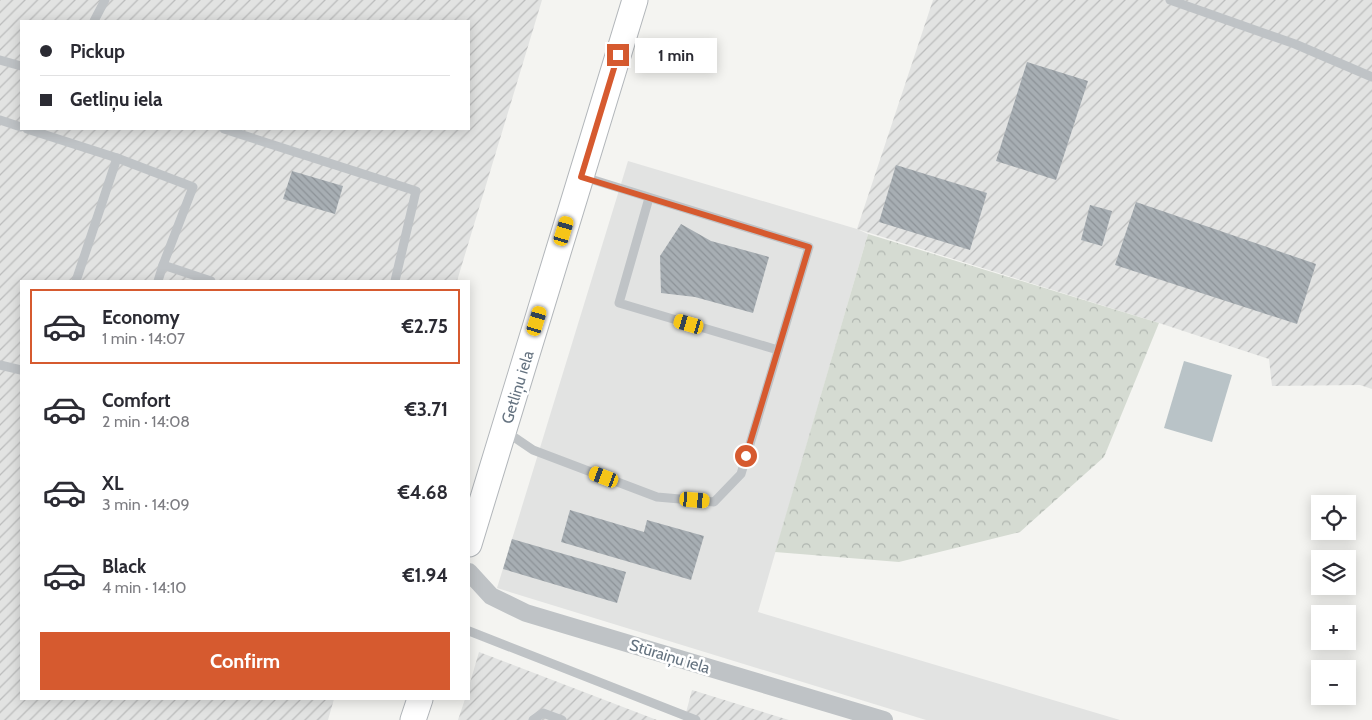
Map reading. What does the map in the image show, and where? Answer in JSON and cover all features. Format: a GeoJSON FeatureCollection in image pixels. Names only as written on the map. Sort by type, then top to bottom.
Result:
{"type":"FeatureCollection","features":[{"type":"Feature","properties":{"kind":"street","name":"Getliņu iela"},"geometry":{"type":"LineString","coordinates":[[470,538],[581,177],[631,1]]}},
{"type":"Feature","properties":{"kind":"street","name":"Stūraiņu iela"},"geometry":{"type":"LineString","coordinates":[[470,573],[491,596],[526,613],[884,720]]}},
{"type":"Feature","properties":{"kind":"street"},"geometry":{"type":"LineString","coordinates":[[413,720],[420,700]]}},
{"type":"Feature","properties":{"kind":"lane"},"geometry":{"type":"LineString","coordinates":[[95,20],[105,0]]}},
{"type":"Feature","properties":{"kind":"lane"},"geometry":{"type":"LineString","coordinates":[[1170,0],[1295,44],[1372,77]]}},
{"type":"Feature","properties":{"kind":"lane"},"geometry":{"type":"LineString","coordinates":[[0,60],[20,66]]}},
{"type":"Feature","properties":{"kind":"lane"},"geometry":{"type":"LineString","coordinates":[[0,120],[20,127]]}},
{"type":"Feature","properties":{"kind":"lane"},"geometry":{"type":"LineString","coordinates":[[30,130],[116,158],[193,187],[158,280]]}},
{"type":"Feature","properties":{"kind":"lane"},"geometry":{"type":"LineString","coordinates":[[227,130],[416,191],[395,280]]}},
{"type":"Feature","properties":{"kind":"lane"},"geometry":{"type":"LineString","coordinates":[[76,280],[116,158]]}},
{"type":"Feature","properties":{"kind":"lane"},"geometry":{"type":"LineString","coordinates":[[504,430],[532,450],[657,497],[714,502],[741,474],[809,247],[581,177]]}},
{"type":"Feature","properties":{"kind":"lane"},"geometry":{"type":"LineString","coordinates":[[649,198],[619,303],[778,350]]}},
{"type":"Feature","properties":{"kind":"lane"},"geometry":{"type":"LineString","coordinates":[[163,265],[208,280]]}},
{"type":"Feature","properties":{"kind":"lane"},"geometry":{"type":"LineString","coordinates":[[0,365],[20,370]]}},
{"type":"Feature","properties":{"kind":"lane"},"geometry":{"type":"LineString","coordinates":[[470,630],[696,720]]}},
{"type":"Feature","properties":{"kind":"lane"},"geometry":{"type":"LineString","coordinates":[[533,720],[543,713],[562,720]]}},
{"type":"Feature","properties":{"kind":"shaded area"},"geometry":{"type":"Polygon","coordinates":[[[0,0],[542,0],[457,280],[20,280],[20,700],[334,700],[328,720],[0,720],[0,0]]]}},
{"type":"Feature","properties":{"kind":"shaded area"},"geometry":{"type":"Polygon","coordinates":[[[933,0],[1372,0],[1372,389],[1360,385],[1272,386],[1269,359],[857,229],[933,0]]]}},
{"type":"Feature","properties":{"kind":"shaded area"},"geometry":{"type":"Polygon","coordinates":[[[628,161],[857,229],[868,234],[758,612],[1120,720],[926,720],[497,588],[628,161]]]}},
{"type":"Feature","properties":{"kind":"shaded area"},"geometry":{"type":"Polygon","coordinates":[[[1184,361],[1232,375],[1212,442],[1164,428],[1184,361]]]}},
{"type":"Feature","properties":{"kind":"shaded area"},"geometry":{"type":"Polygon","coordinates":[[[479,652],[657,720],[458,720],[465,700],[470,700],[470,683],[479,652]]]}},
{"type":"Feature","properties":{"kind":"shaded area"},"geometry":{"type":"Polygon","coordinates":[[[692,690],[789,720],[684,720],[692,690]]]}},
{"type":"Feature","properties":{"kind":"green space"},"geometry":{"type":"Polygon","coordinates":[[[868,234],[1159,323],[1104,457],[1020,532],[899,562],[775,552],[868,234]]]}},
{"type":"Feature","properties":{"kind":"building"},"geometry":{"type":"Polygon","coordinates":[[[1027,62],[1088,81],[1056,180],[996,161],[1027,62]]]}},
{"type":"Feature","properties":{"kind":"building"},"geometry":{"type":"Polygon","coordinates":[[[896,165],[987,193],[970,250],[879,222],[896,165]]]}},
{"type":"Feature","properties":{"kind":"building"},"geometry":{"type":"Polygon","coordinates":[[[292,171],[343,186],[335,214],[283,199],[292,171]]]}},
{"type":"Feature","properties":{"kind":"building"},"geometry":{"type":"Polygon","coordinates":[[[1136,202],[1316,264],[1297,324],[1115,265],[1136,202]]]}},
{"type":"Feature","properties":{"kind":"building"},"geometry":{"type":"Polygon","coordinates":[[[1090,205],[1112,211],[1102,246],[1081,240],[1090,205]]]}},
{"type":"Feature","properties":{"kind":"building"},"geometry":{"type":"Polygon","coordinates":[[[681,224],[711,241],[769,257],[753,313],[695,297],[661,293],[660,256],[681,224]]]}},
{"type":"Feature","properties":{"kind":"building"},"geometry":{"type":"Polygon","coordinates":[[[570,510],[644,532],[647,520],[704,536],[691,580],[561,542],[570,510]]]}},
{"type":"Feature","properties":{"kind":"building"},"geometry":{"type":"Polygon","coordinates":[[[512,539],[626,572],[617,603],[503,569],[512,539]]]}},
{"type":"Feature","properties":{"kind":"route"},"geometry":{"type":"LineString","coordinates":[[618,55],[581,177],[809,247],[746,456]]}}]}
